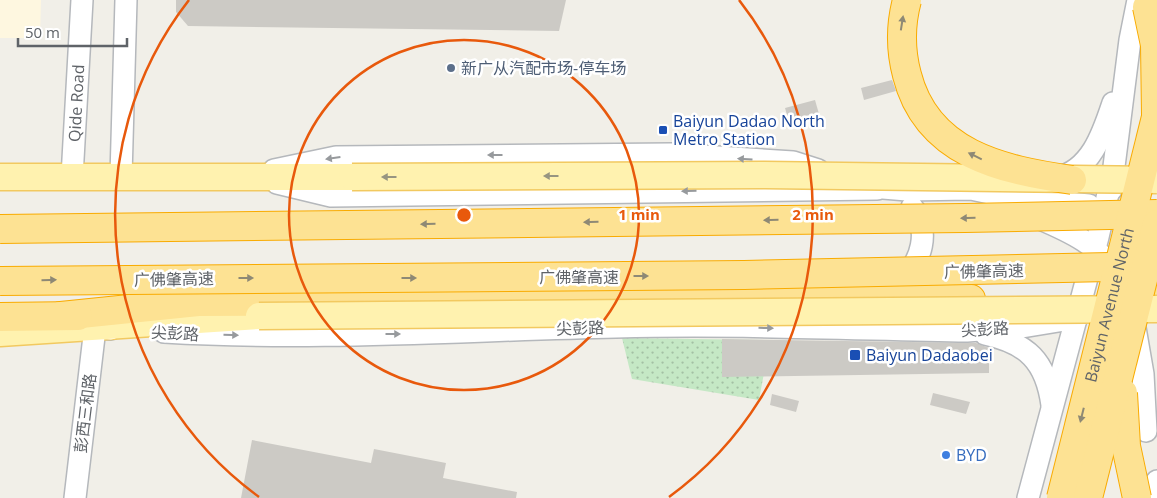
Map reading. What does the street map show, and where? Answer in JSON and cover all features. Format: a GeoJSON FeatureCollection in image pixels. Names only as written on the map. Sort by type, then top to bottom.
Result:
{"type":"FeatureCollection","features":[{"type":"Feature","properties":{"kind":"highway"},"geometry":{"type":"LineString","coordinates":[[907,0],[901,32],[905,69],[917,102],[933,126],[960,148],[989,162],[1013,171],[1072,180]]}},
{"type":"Feature","properties":{"kind":"highway","name":"Baiyun Avenue North"},"geometry":{"type":"LineString","coordinates":[[1061,498],[1157,114],[1155,45],[1139,5]]}},
{"type":"Feature","properties":{"kind":"highway"},"geometry":{"type":"LineString","coordinates":[[0,229],[1157,214]]}},
{"type":"Feature","properties":{"kind":"highway","name":"Baiyun Avenue North"},"geometry":{"type":"LineString","coordinates":[[1088,498],[1157,223]]}},
{"type":"Feature","properties":{"kind":"highway","name":"广佛肇高速"},"geometry":{"type":"LineString","coordinates":[[0,281],[744,275],[1157,266]]}},
{"type":"Feature","properties":{"kind":"highway"},"geometry":{"type":"LineString","coordinates":[[61,316],[198,302],[848,297],[1068,300],[1157,294]]}},
{"type":"Feature","properties":{"kind":"highway"},"geometry":{"type":"LineString","coordinates":[[0,317],[259,316]]}},
{"type":"Feature","properties":{"kind":"highway"},"geometry":{"type":"LineString","coordinates":[[1124,355],[1124,425],[1129,466],[1136,498]]}},
{"type":"Feature","properties":{"kind":"main road"},"geometry":{"type":"LineString","coordinates":[[0,177],[765,175],[1156,180]]}},
{"type":"Feature","properties":{"kind":"main road"},"geometry":{"type":"LineString","coordinates":[[95,328],[259,316],[1157,310]]}},
{"type":"Feature","properties":{"kind":"main road","name":"尖彭路"},"geometry":{"type":"LineString","coordinates":[[0,333],[95,328]]}},
{"type":"Feature","properties":{"kind":"street","name":"Qide Road"},"geometry":{"type":"LineString","coordinates":[[72,177],[82,0]]}},
{"type":"Feature","properties":{"kind":"street"},"geometry":{"type":"LineString","coordinates":[[121,176],[126,0]]}},
{"type":"Feature","properties":{"kind":"street"},"geometry":{"type":"LineString","coordinates":[[1028,498],[1052,408],[1113,210],[1112,176],[1127,63],[1139,5]]}},
{"type":"Feature","properties":{"kind":"street"},"geometry":{"type":"LineString","coordinates":[[1127,63],[1134,76],[1157,94]]}},
{"type":"Feature","properties":{"kind":"street"},"geometry":{"type":"LineString","coordinates":[[245,176],[331,196],[877,189],[971,190],[1039,182],[1062,177],[1075,170],[1094,150],[1108,120],[1127,63]]}},
{"type":"Feature","properties":{"kind":"street"},"geometry":{"type":"LineString","coordinates":[[245,176],[336,157],[671,154],[793,162],[900,196],[916,211],[922,236],[919,258],[902,278],[880,288],[848,297]]}},
{"type":"Feature","properties":{"kind":"street"},"geometry":{"type":"LineString","coordinates":[[971,190],[1013,198],[1113,210],[1157,223]]}},
{"type":"Feature","properties":{"kind":"street"},"geometry":{"type":"LineString","coordinates":[[971,190],[1072,233],[1098,250],[1107,260],[1125,293],[1138,340],[1146,431]]}},
{"type":"Feature","properties":{"kind":"street"},"geometry":{"type":"LineString","coordinates":[[1113,210],[1141,230],[1157,238]]}},
{"type":"Feature","properties":{"kind":"street","name":"尖彭路"},"geometry":{"type":"LineString","coordinates":[[95,328],[228,336],[453,334],[616,327],[967,331],[1054,322],[1122,310],[1157,298]]}},
{"type":"Feature","properties":{"kind":"street","name":"彭西三和路"},"geometry":{"type":"LineString","coordinates":[[75,498],[95,328]]}},
{"type":"Feature","properties":{"kind":"street"},"geometry":{"type":"LineString","coordinates":[[967,331],[1003,339],[1028,352],[1045,375],[1050,388],[1052,408]]}},
{"type":"Feature","properties":{"kind":"street"},"geometry":{"type":"LineString","coordinates":[[1052,408],[1065,386],[1074,376],[1092,368],[1120,370],[1133,381],[1142,402],[1146,431]]}},
{"type":"Feature","properties":{"kind":"street"},"geometry":{"type":"LineString","coordinates":[[1124,498],[1135,472],[1146,431],[1157,375]]}},
{"type":"Feature","properties":{"kind":"street"},"geometry":{"type":"LineString","coordinates":[[1148,498],[1157,481]]}},
{"type":"Feature","properties":{"kind":"shaded area"},"geometry":{"type":"Polygon","coordinates":[[[0,0],[41,0],[40,38],[0,38],[0,0]]]}},
{"type":"Feature","properties":{"kind":"green space"},"geometry":{"type":"Polygon","coordinates":[[[622,338],[770,340],[759,400],[632,379],[622,338]]]}},
{"type":"Feature","properties":{"kind":"building"},"geometry":{"type":"Polygon","coordinates":[[[176,0],[566,0],[559,31],[188,26],[176,12],[176,0]]]}},
{"type":"Feature","properties":{"kind":"building"},"geometry":{"type":"Polygon","coordinates":[[[892,80],[896,91],[864,100],[861,88],[892,80]]]}},
{"type":"Feature","properties":{"kind":"building"},"geometry":{"type":"Polygon","coordinates":[[[815,100],[819,114],[789,122],[785,108],[815,100]]]}},
{"type":"Feature","properties":{"kind":"building","name":"Baiyun Dadaobei"},"geometry":{"type":"Polygon","coordinates":[[[722,339],[976,343],[989,348],[989,373],[722,377],[722,339]]]}},
{"type":"Feature","properties":{"kind":"building"},"geometry":{"type":"Polygon","coordinates":[[[933,393],[970,402],[966,414],[930,405],[933,393]]]}},
{"type":"Feature","properties":{"kind":"building"},"geometry":{"type":"Polygon","coordinates":[[[772,394],[799,401],[796,412],[770,405],[772,394]]]}},
{"type":"Feature","properties":{"kind":"building"},"geometry":{"type":"Polygon","coordinates":[[[252,440],[371,463],[374,449],[446,463],[443,478],[517,492],[516,498],[241,498],[252,440]]]}},
{"type":"Feature","properties":{"kind":"place","name":"新广从汽配市场-停车场"},"geometry":{"type":"Point","coordinates":[451,68]}},
{"type":"Feature","properties":{"kind":"place","name":"Baiyun Dadao North Metro Station"},"geometry":{"type":"Point","coordinates":[663,130]}},
{"type":"Feature","properties":{"kind":"place","name":"Baiyun Dadaobei"},"geometry":{"type":"Point","coordinates":[855,355]}},
{"type":"Feature","properties":{"kind":"place","name":"BYD"},"geometry":{"type":"Point","coordinates":[946,455]}}]}
